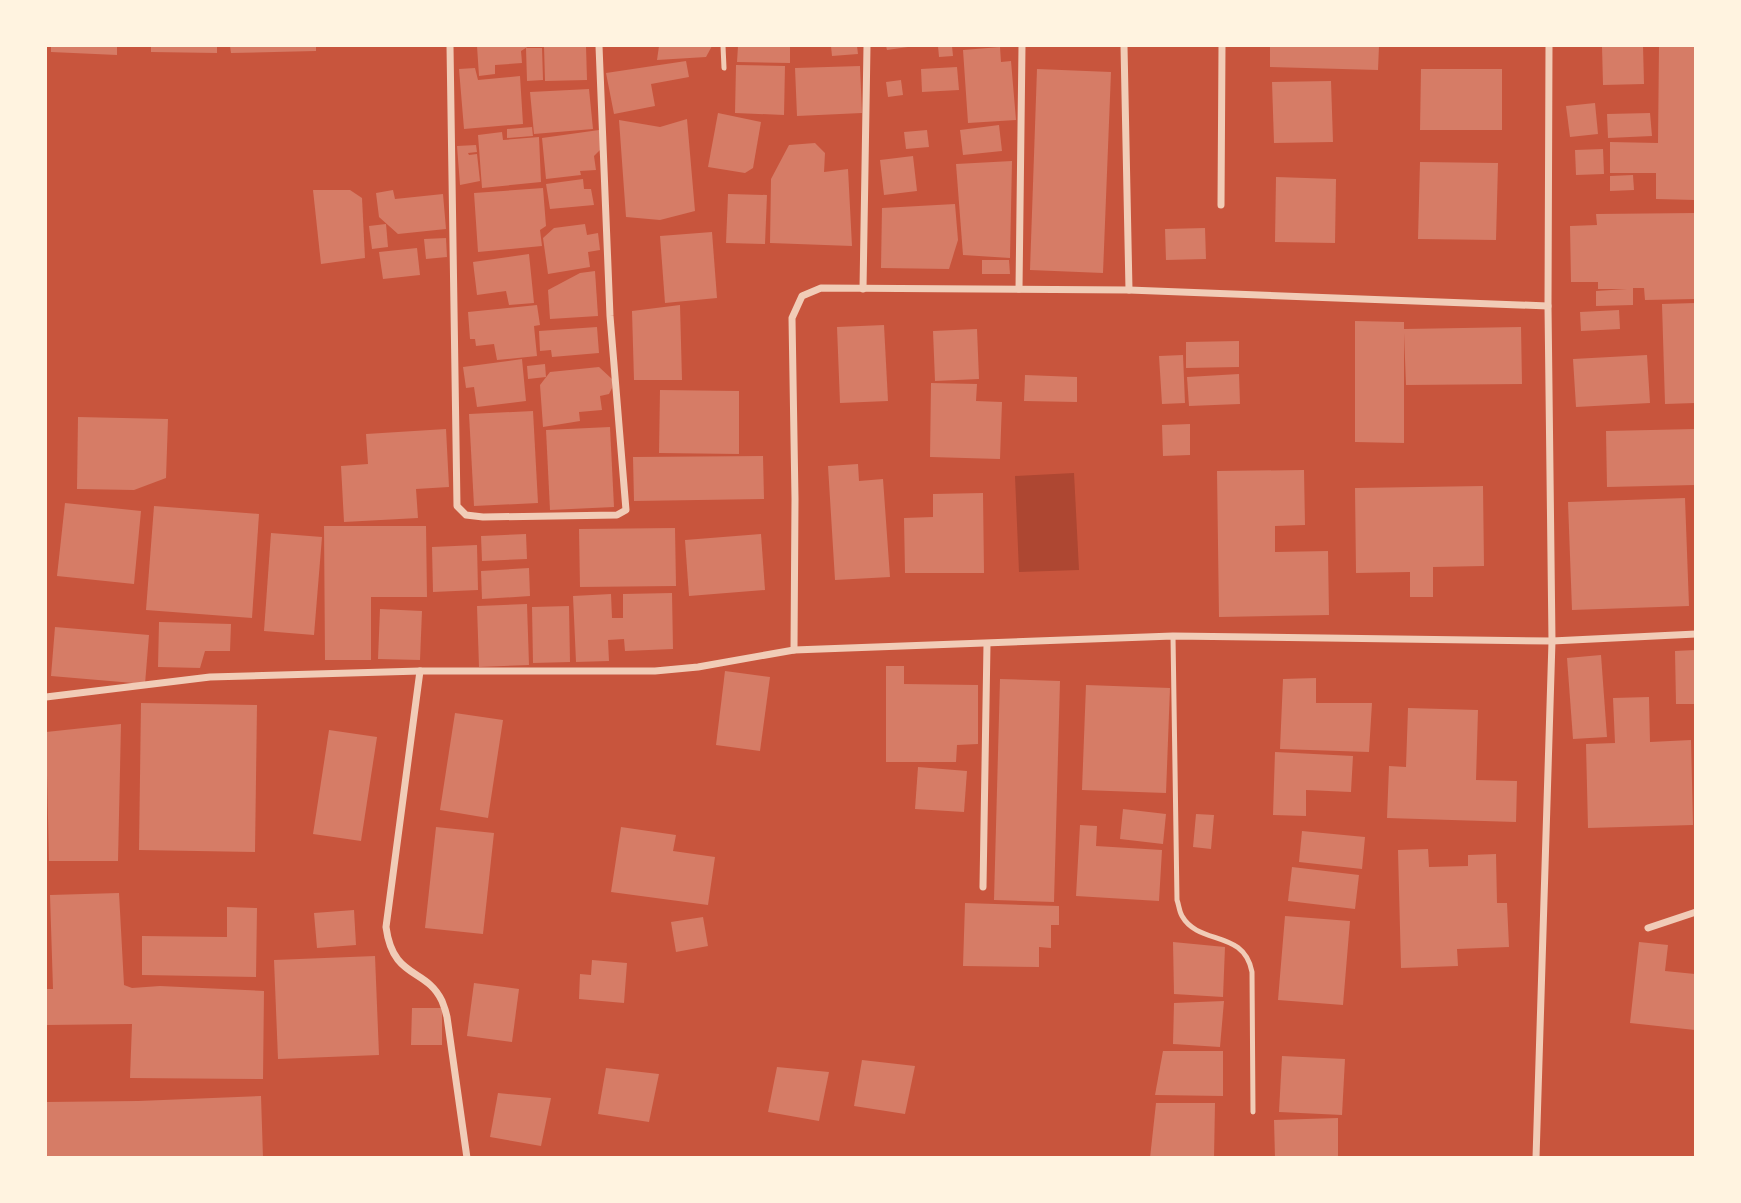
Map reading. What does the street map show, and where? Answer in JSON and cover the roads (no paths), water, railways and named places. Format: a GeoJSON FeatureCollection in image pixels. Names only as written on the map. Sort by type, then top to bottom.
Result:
{"type":"FeatureCollection","features":[{"type":"Feature","properties":{"kind":"street"},"geometry":{"type":"LineString","coordinates":[[450,46],[457,506],[466,515],[483,517],[617,515],[626,510],[610,316],[599,46]]}},
{"type":"Feature","properties":{"kind":"street"},"geometry":{"type":"LineString","coordinates":[[863,289],[867,46]]}},
{"type":"Feature","properties":{"kind":"street"},"geometry":{"type":"LineString","coordinates":[[1019,289],[1022,46]]}},
{"type":"Feature","properties":{"kind":"street"},"geometry":{"type":"LineString","coordinates":[[1124,46],[1129,290]]}},
{"type":"Feature","properties":{"kind":"street"},"geometry":{"type":"LineString","coordinates":[[1221,205],[1222,46]]}},
{"type":"Feature","properties":{"kind":"street"},"geometry":{"type":"LineString","coordinates":[[1536,1157],[1552,641],[1548,306],[1549,46]]}},
{"type":"Feature","properties":{"kind":"street"},"geometry":{"type":"LineString","coordinates":[[793,650],[795,499],[792,318],[802,296],[821,288],[1129,290],[1548,306]]}},
{"type":"Feature","properties":{"kind":"street"},"geometry":{"type":"LineString","coordinates":[[46,697],[209,677],[420,671],[655,671],[698,667],[793,650],[1173,636],[1552,641],[1696,634]]}},
{"type":"Feature","properties":{"kind":"street"},"geometry":{"type":"LineString","coordinates":[[983,887],[987,644]]}},
{"type":"Feature","properties":{"kind":"street"},"geometry":{"type":"LineString","coordinates":[[420,671],[386,927],[389,946],[400,964],[430,986],[442,999],[447,1017],[467,1157]]}},
{"type":"Feature","properties":{"kind":"street"},"geometry":{"type":"LineString","coordinates":[[1648,928],[1696,912]]}},
{"type":"Feature","properties":{"kind":"lane"},"geometry":{"type":"LineString","coordinates":[[723,46],[724,68]]}},
{"type":"Feature","properties":{"kind":"lane"},"geometry":{"type":"LineString","coordinates":[[1173,636],[1177,900],[1181,915],[1190,925],[1243,949],[1250,959],[1252,1112]]}}]}
